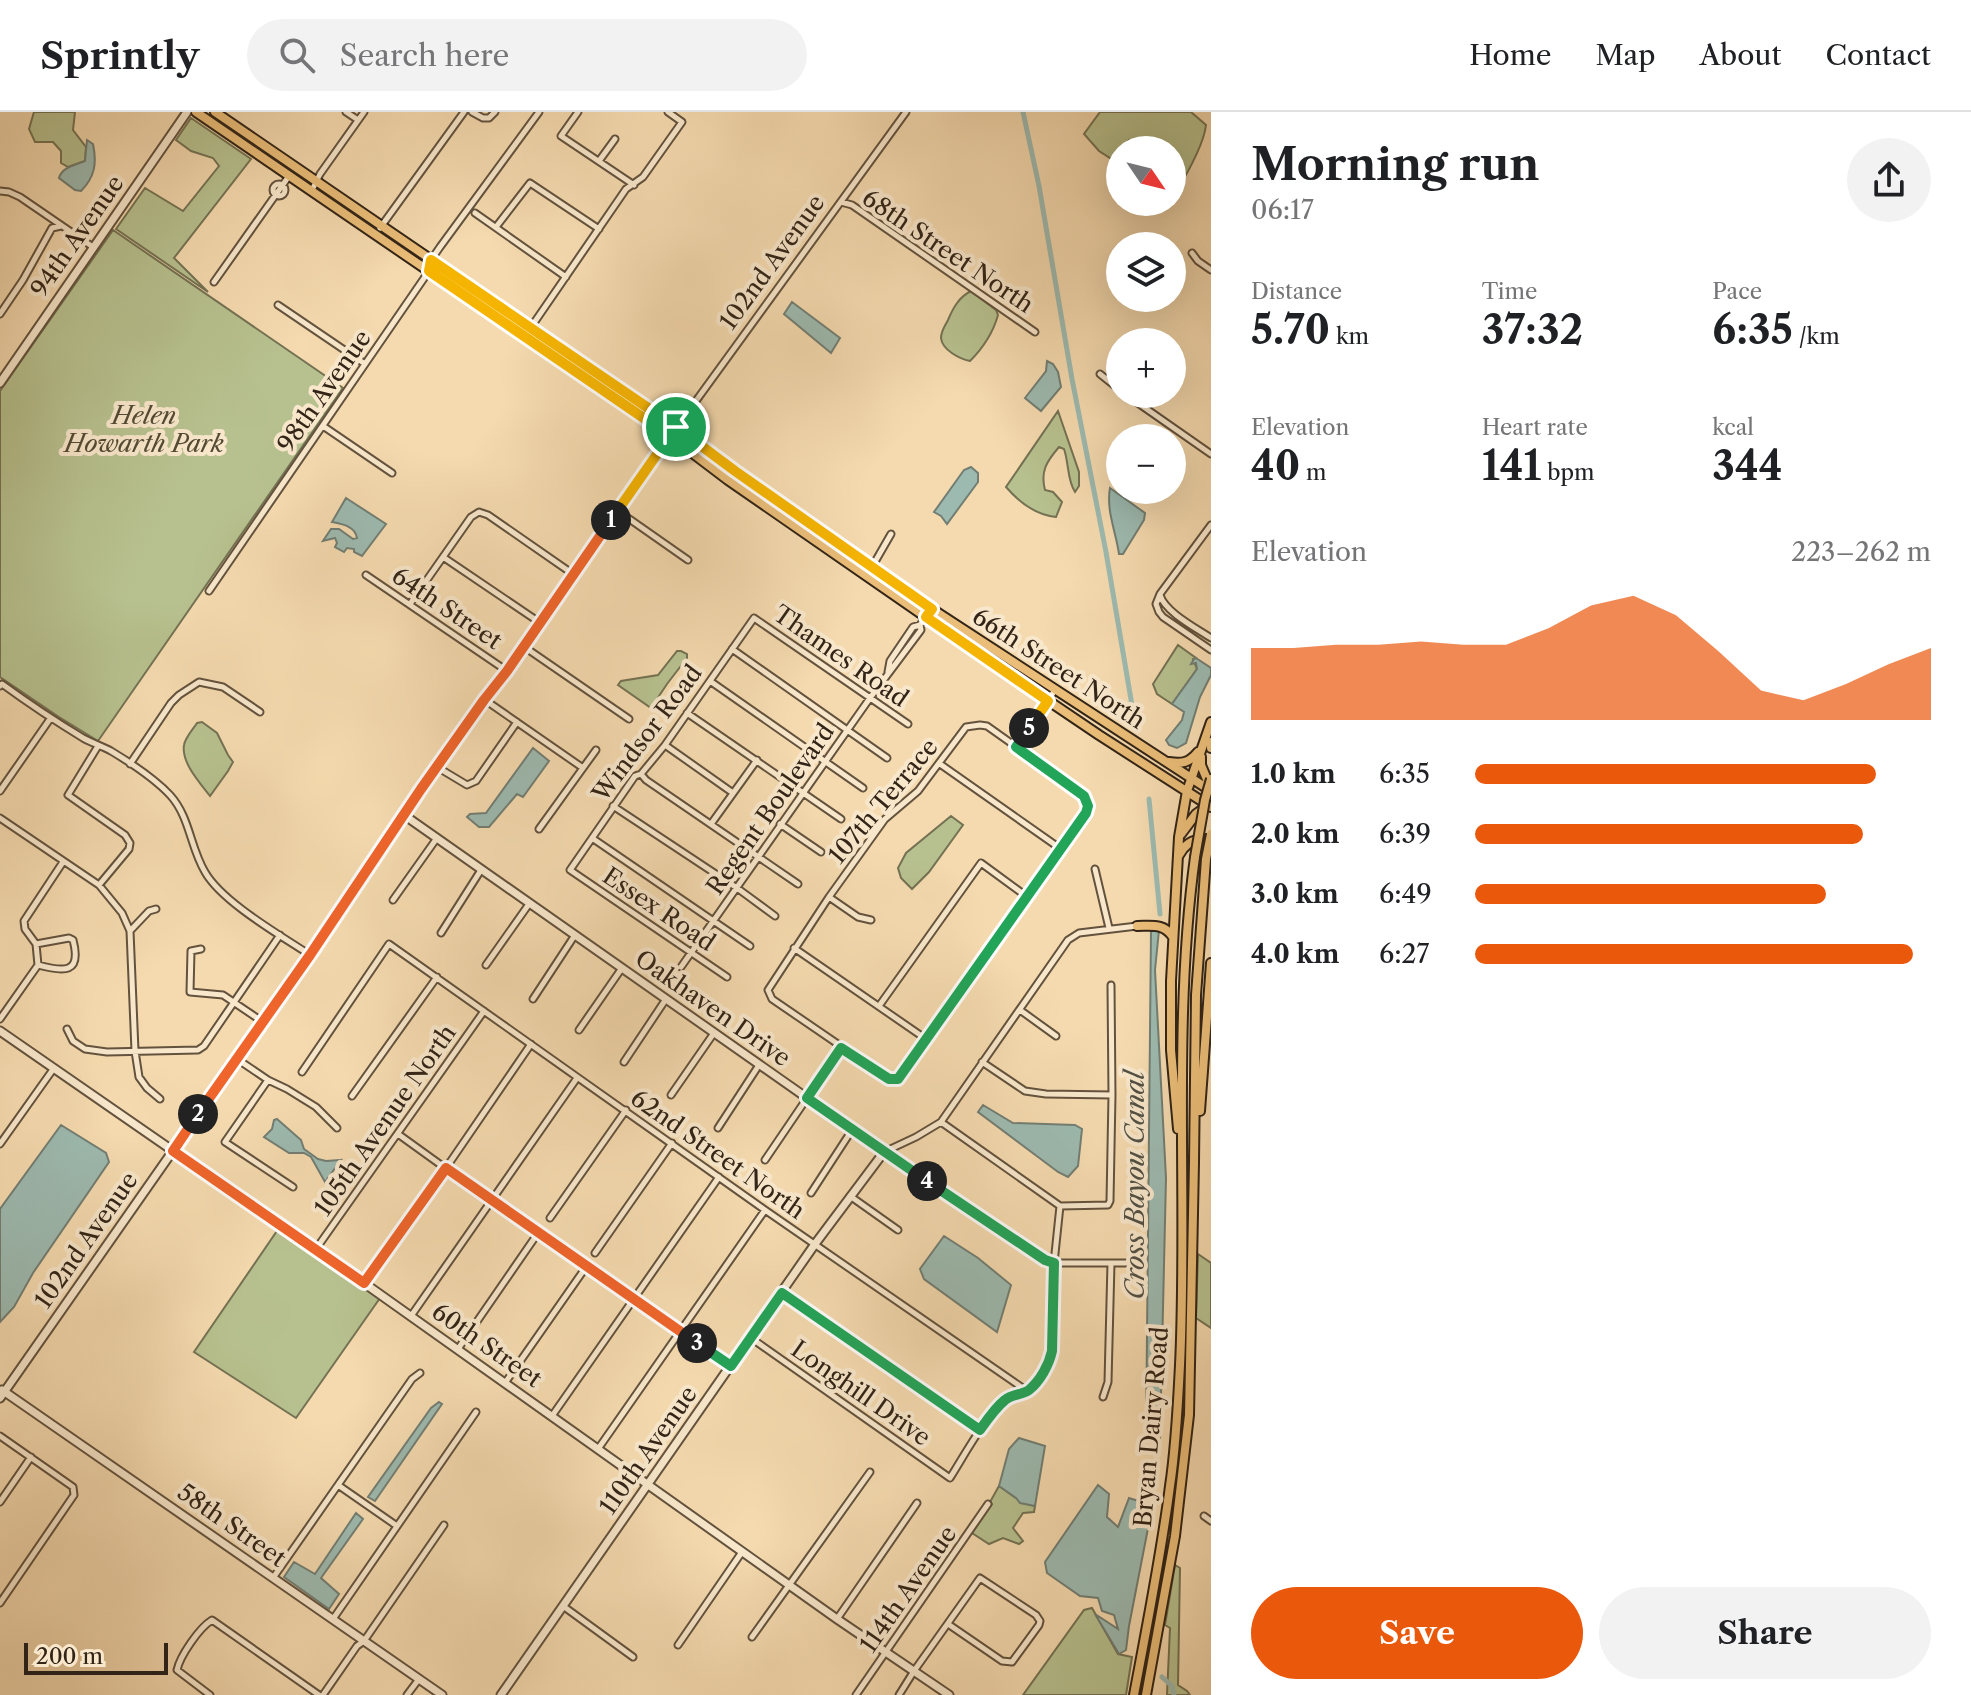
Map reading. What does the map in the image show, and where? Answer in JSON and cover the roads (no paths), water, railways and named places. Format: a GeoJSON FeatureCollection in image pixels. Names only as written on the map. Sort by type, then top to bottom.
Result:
{"type":"FeatureCollection","features":[{"type":"Feature","properties":{"kind":"main road","name":"66th Street North"},"geometry":{"type":"LineString","coordinates":[[196,112],[289,175],[382,226],[676,427],[913,595],[929,613],[1048,701],[1199,799],[1210,799]]}},
{"type":"Feature","properties":{"kind":"main road","name":"66th Street North"},"geometry":{"type":"LineString","coordinates":[[215,112],[376,234],[670,436],[861,573],[1166,761],[1201,785],[1210,799]]}},
{"type":"Feature","properties":{"kind":"main road"},"geometry":{"type":"LineString","coordinates":[[861,573],[870,573],[894,590],[913,595]]}},
{"type":"Feature","properties":{"kind":"main road"},"geometry":{"type":"LineString","coordinates":[[1179,837],[1210,799],[1201,765],[1211,722]]}},
{"type":"Feature","properties":{"kind":"main road"},"geometry":{"type":"LineString","coordinates":[[1166,761],[1181,764],[1192,760],[1211,742]]}},
{"type":"Feature","properties":{"kind":"main road"},"geometry":{"type":"LineString","coordinates":[[1183,1194],[1171,1050],[1173,937],[1179,837],[1187,791],[1206,748]]}},
{"type":"Feature","properties":{"kind":"main road","name":"Bryan Dairy Road"},"geometry":{"type":"LineString","coordinates":[[1134,1695],[1171,1484],[1180,1365],[1184,1003],[1189,898],[1211,779]]}},
{"type":"Feature","properties":{"kind":"main road","name":"Bryan Dairy Road"},"geometry":{"type":"LineString","coordinates":[[1146,1695],[1175,1536],[1189,1415],[1196,995],[1206,859],[1211,834]]}},
{"type":"Feature","properties":{"kind":"main road"},"geometry":{"type":"LineString","coordinates":[[1178,857],[1188,843],[1195,840],[1211,842]]}},
{"type":"Feature","properties":{"kind":"main road"},"geometry":{"type":"LineString","coordinates":[[1137,926],[1165,928],[1173,937]]}},
{"type":"Feature","properties":{"kind":"main road"},"geometry":{"type":"LineString","coordinates":[[1194,1163],[1211,963]]}},
{"type":"Feature","properties":{"kind":"street","name":"94th Avenue"},"geometry":{"type":"LineString","coordinates":[[0,383],[187,112]]}},
{"type":"Feature","properties":{"kind":"street"},"geometry":{"type":"LineString","coordinates":[[346,112],[358,120]]}},
{"type":"Feature","properties":{"kind":"street"},"geometry":{"type":"LineString","coordinates":[[314,186],[364,112]]}},
{"type":"Feature","properties":{"kind":"street"},"geometry":{"type":"LineString","coordinates":[[376,234],[464,112]]}},
{"type":"Feature","properties":{"kind":"street"},"geometry":{"type":"LineString","coordinates":[[472,112],[483,118],[489,118],[495,112]]}},
{"type":"Feature","properties":{"kind":"street","name":"98th Avenue"},"geometry":{"type":"LineString","coordinates":[[209,591],[429,271],[431,260],[539,112]]}},
{"type":"Feature","properties":{"kind":"street"},"geometry":{"type":"LineString","coordinates":[[578,112],[561,136],[634,185]]}},
{"type":"Feature","properties":{"kind":"street"},"geometry":{"type":"LineString","coordinates":[[525,336],[626,189],[643,177],[682,122],[668,112]]}},
{"type":"Feature","properties":{"kind":"street","name":"102nd Avenue"},"geometry":{"type":"LineString","coordinates":[[1,1393],[310,955],[437,767],[676,427],[906,112]]}},
{"type":"Feature","properties":{"kind":"street"},"geometry":{"type":"LineString","coordinates":[[599,161],[615,139]]}},
{"type":"Feature","properties":{"kind":"street"},"geometry":{"type":"LineString","coordinates":[[214,282],[289,175]]}},
{"type":"Feature","properties":{"kind":"street"},"geometry":{"type":"LineString","coordinates":[[496,227],[530,183],[599,229]]}},
{"type":"Feature","properties":{"kind":"street"},"geometry":{"type":"LineString","coordinates":[[0,191],[20,197],[93,247]]}},
{"type":"Feature","properties":{"kind":"street","name":"68th Street North"},"geometry":{"type":"LineString","coordinates":[[840,202],[852,205],[1035,332]]}},
{"type":"Feature","properties":{"kind":"street"},"geometry":{"type":"LineString","coordinates":[[475,213],[566,277]]}},
{"type":"Feature","properties":{"kind":"street"},"geometry":{"type":"LineString","coordinates":[[0,314],[52,228],[61,226]]}},
{"type":"Feature","properties":{"kind":"street"},"geometry":{"type":"LineString","coordinates":[[1192,253],[1211,270]]}},
{"type":"Feature","properties":{"kind":"street"},"geometry":{"type":"LineString","coordinates":[[278,305],[365,364]]}},
{"type":"Feature","properties":{"kind":"street"},"geometry":{"type":"LineString","coordinates":[[1100,374],[1106,379]]}},
{"type":"Feature","properties":{"kind":"street"},"geometry":{"type":"LineString","coordinates":[[1145,408],[1211,454]]}},
{"type":"Feature","properties":{"kind":"street"},"geometry":{"type":"LineString","coordinates":[[323,426],[392,473]]}},
{"type":"Feature","properties":{"kind":"street"},"geometry":{"type":"LineString","coordinates":[[618,511],[688,560]]}},
{"type":"Feature","properties":{"kind":"street"},"geometry":{"type":"LineString","coordinates":[[410,604],[471,517],[479,512],[488,515],[573,574]]}},
{"type":"Feature","properties":{"kind":"street"},"geometry":{"type":"LineString","coordinates":[[1211,525],[1160,594],[1156,604],[1159,612],[1211,650]]}},
{"type":"Feature","properties":{"kind":"street"},"geometry":{"type":"LineString","coordinates":[[806,534],[816,534],[830,544],[851,552]]}},
{"type":"Feature","properties":{"kind":"street"},"geometry":{"type":"LineString","coordinates":[[872,567],[891,534]]}},
{"type":"Feature","properties":{"kind":"street"},"geometry":{"type":"LineString","coordinates":[[443,557],[539,622]]}},
{"type":"Feature","properties":{"kind":"street","name":"64th Street"},"geometry":{"type":"LineString","coordinates":[[366,575],[507,671]]}},
{"type":"Feature","properties":{"kind":"street"},"geometry":{"type":"LineString","coordinates":[[1160,594],[1168,608],[1211,638]]}},
{"type":"Feature","properties":{"kind":"street","name":"Regent Boulevard"},"geometry":{"type":"LineString","coordinates":[[681,967],[888,672],[890,661],[913,627],[920,625],[929,613]]}},
{"type":"Feature","properties":{"kind":"street","name":"Windsor Road"},"geometry":{"type":"LineString","coordinates":[[570,870],[635,776],[641,774],[665,745],[754,618]]}},
{"type":"Feature","properties":{"kind":"street","name":"Thames Road"},"geometry":{"type":"LineString","coordinates":[[754,618],[908,724]]}},
{"type":"Feature","properties":{"kind":"street"},"geometry":{"type":"LineString","coordinates":[[523,646],[629,719]]}},
{"type":"Feature","properties":{"kind":"street"},"geometry":{"type":"LineString","coordinates":[[732,649],[887,758]]}},
{"type":"Feature","properties":{"kind":"street"},"geometry":{"type":"LineString","coordinates":[[710,681],[863,788]]}},
{"type":"Feature","properties":{"kind":"street"},"geometry":{"type":"LineString","coordinates":[[130,764],[171,703],[199,682],[223,687],[260,712]]}},
{"type":"Feature","properties":{"kind":"street"},"geometry":{"type":"LineString","coordinates":[[1,685],[50,719],[107,749],[168,792],[186,821],[198,859],[212,883],[229,899],[310,955]]}},
{"type":"Feature","properties":{"kind":"street"},"geometry":{"type":"LineString","coordinates":[[765,1160],[841,1048],[889,1079],[898,1079],[1086,813],[1088,806],[1084,796],[1016,747],[1055,690]]}},
{"type":"Feature","properties":{"kind":"street"},"geometry":{"type":"LineString","coordinates":[[484,700],[583,768]]}},
{"type":"Feature","properties":{"kind":"street"},"geometry":{"type":"LineString","coordinates":[[687,713],[841,819]]}},
{"type":"Feature","properties":{"kind":"street"},"geometry":{"type":"LineString","coordinates":[[0,791],[50,719]]}},
{"type":"Feature","properties":{"kind":"street"},"geometry":{"type":"LineString","coordinates":[[437,767],[467,785],[476,781],[517,722]]}},
{"type":"Feature","properties":{"kind":"street","name":"107th Terrace"},"geometry":{"type":"LineString","coordinates":[[841,1048],[772,999],[768,990],[885,819],[918,791],[966,727],[987,726],[1016,747]]}},
{"type":"Feature","properties":{"kind":"street"},"geometry":{"type":"LineString","coordinates":[[665,745],[733,793]]}},
{"type":"Feature","properties":{"kind":"street"},"geometry":{"type":"LineString","coordinates":[[98,746],[68,795],[125,835],[130,843],[129,849],[99,885]]}},
{"type":"Feature","properties":{"kind":"street"},"geometry":{"type":"LineString","coordinates":[[539,829],[596,750]]}},
{"type":"Feature","properties":{"kind":"street"},"geometry":{"type":"LineString","coordinates":[[711,824],[757,760]]}},
{"type":"Feature","properties":{"kind":"street"},"geometry":{"type":"LineString","coordinates":[[940,764],[1061,849]]}},
{"type":"Feature","properties":{"kind":"street"},"geometry":{"type":"LineString","coordinates":[[641,774],[798,884]]}},
{"type":"Feature","properties":{"kind":"street"},"geometry":{"type":"LineString","coordinates":[[613,806],[775,916]]}},
{"type":"Feature","properties":{"kind":"street","name":"Oakhaven Drive"},"geometry":{"type":"LineString","coordinates":[[404,815],[852,1130],[1045,1260],[1054,1263]]}},
{"type":"Feature","properties":{"kind":"street"},"geometry":{"type":"LineString","coordinates":[[0,818],[99,885],[122,913],[130,931],[139,1077],[160,1099]]}},
{"type":"Feature","properties":{"kind":"street"},"geometry":{"type":"LineString","coordinates":[[780,824],[821,852]]}},
{"type":"Feature","properties":{"kind":"street"},"geometry":{"type":"LineString","coordinates":[[393,900],[437,838]]}},
{"type":"Feature","properties":{"kind":"street"},"geometry":{"type":"LineString","coordinates":[[592,838],[750,946]]}},
{"type":"Feature","properties":{"kind":"street"},"geometry":{"type":"LineString","coordinates":[[0,1019],[38,965],[36,944],[25,929],[24,921],[63,862]]}},
{"type":"Feature","properties":{"kind":"street"},"geometry":{"type":"LineString","coordinates":[[879,1006],[981,863],[1026,896]]}},
{"type":"Feature","properties":{"kind":"street"},"geometry":{"type":"LineString","coordinates":[[1095,869],[1109,928]]}},
{"type":"Feature","properties":{"kind":"street"},"geometry":{"type":"LineString","coordinates":[[441,933],[481,870]]}},
{"type":"Feature","properties":{"kind":"street","name":"Essex Road"},"geometry":{"type":"LineString","coordinates":[[570,870],[727,977]]}},
{"type":"Feature","properties":{"kind":"street"},"geometry":{"type":"LineString","coordinates":[[829,897],[858,917],[871,920]]}},
{"type":"Feature","properties":{"kind":"street"},"geometry":{"type":"LineString","coordinates":[[486,965],[529,904]]}},
{"type":"Feature","properties":{"kind":"street"},"geometry":{"type":"LineString","coordinates":[[130,931],[149,911],[156,909]]}},
{"type":"Feature","properties":{"kind":"street"},"geometry":{"type":"LineString","coordinates":[[884,1152],[941,1122],[1068,940],[1079,933],[1137,926]]}},
{"type":"Feature","properties":{"kind":"street"},"geometry":{"type":"LineString","coordinates":[[67,1029],[73,1041],[85,1049],[107,1052],[198,1050],[204,1046],[280,935]]}},
{"type":"Feature","properties":{"kind":"street"},"geometry":{"type":"LineString","coordinates":[[533,999],[575,935]]}},
{"type":"Feature","properties":{"kind":"street"},"geometry":{"type":"LineString","coordinates":[[36,944],[69,938],[73,940],[75,950],[76,961],[68,970],[38,965]]}},
{"type":"Feature","properties":{"kind":"street","name":"62nd Street North"},"geometry":{"type":"LineString","coordinates":[[302,1072],[389,944],[1027,1391]]}},
{"type":"Feature","properties":{"kind":"street"},"geometry":{"type":"LineString","coordinates":[[794,948],[926,1039]]}},
{"type":"Feature","properties":{"kind":"street"},"geometry":{"type":"LineString","coordinates":[[201,949],[191,951],[190,992],[218,994],[263,1022]]}},
{"type":"Feature","properties":{"kind":"street"},"geometry":{"type":"LineString","coordinates":[[579,1030],[622,968]]}},
{"type":"Feature","properties":{"kind":"street"},"geometry":{"type":"LineString","coordinates":[[352,1096],[437,977]]}},
{"type":"Feature","properties":{"kind":"street"},"geometry":{"type":"LineString","coordinates":[[941,1122],[1060,1206],[1108,1205],[1112,1095],[1111,985]]}},
{"type":"Feature","properties":{"kind":"street"},"geometry":{"type":"LineString","coordinates":[[624,1062],[666,999]]}},
{"type":"Feature","properties":{"kind":"street"},"geometry":{"type":"LineString","coordinates":[[1020,1010],[1056,1036]]}},
{"type":"Feature","properties":{"kind":"street","name":"105th Avenue North"},"geometry":{"type":"LineString","coordinates":[[315,1250],[484,1011]]}},
{"type":"Feature","properties":{"kind":"street","name":"60th Street"},"geometry":{"type":"LineString","coordinates":[[0,1031],[949,1695]]}},
{"type":"Feature","properties":{"kind":"street"},"geometry":{"type":"LineString","coordinates":[[671,1095],[714,1033]]}},
{"type":"Feature","properties":{"kind":"street"},"geometry":{"type":"LineString","coordinates":[[364,1283],[531,1044]]}},
{"type":"Feature","properties":{"kind":"street"},"geometry":{"type":"LineString","coordinates":[[237,1059],[316,1107],[337,1128]]}},
{"type":"Feature","properties":{"kind":"street"},"geometry":{"type":"LineString","coordinates":[[982,1062],[1025,1091],[1112,1095]]}},
{"type":"Feature","properties":{"kind":"street"},"geometry":{"type":"LineString","coordinates":[[718,1128],[759,1065]]}},
{"type":"Feature","properties":{"kind":"street"},"geometry":{"type":"LineString","coordinates":[[0,1144],[54,1068]]}},
{"type":"Feature","properties":{"kind":"street"},"geometry":{"type":"LineString","coordinates":[[411,1316],[577,1078]]}},
{"type":"Feature","properties":{"kind":"street"},"geometry":{"type":"LineString","coordinates":[[268,1080],[225,1142],[293,1187]]}},
{"type":"Feature","properties":{"kind":"street"},"geometry":{"type":"LineString","coordinates":[[550,1218],[626,1110]]}},
{"type":"Feature","properties":{"kind":"street"},"geometry":{"type":"LineString","coordinates":[[811,1193],[852,1130]]}},
{"type":"Feature","properties":{"kind":"street"},"geometry":{"type":"LineString","coordinates":[[398,1134],[731,1366]]}},
{"type":"Feature","properties":{"kind":"street"},"geometry":{"type":"LineString","coordinates":[[595,1253],[672,1143]]}},
{"type":"Feature","properties":{"kind":"street","name":"110th Avenue"},"geometry":{"type":"LineString","coordinates":[[501,1695],[815,1244],[884,1152]]}},
{"type":"Feature","properties":{"kind":"street"},"geometry":{"type":"LineString","coordinates":[[552,1416],[719,1177]]}},
{"type":"Feature","properties":{"kind":"street"},"geometry":{"type":"LineString","coordinates":[[850,1196],[898,1230]]}},
{"type":"Feature","properties":{"kind":"street"},"geometry":{"type":"LineString","coordinates":[[782,1293],[980,1430],[1000,1403],[1027,1391],[1044,1373],[1050,1361],[1060,1206]]}},
{"type":"Feature","properties":{"kind":"street"},"geometry":{"type":"LineString","coordinates":[[598,1449],[765,1210]]}},
{"type":"Feature","properties":{"kind":"street"},"geometry":{"type":"LineString","coordinates":[[458,1349],[538,1233]]}},
{"type":"Feature","properties":{"kind":"street"},"geometry":{"type":"LineString","coordinates":[[1054,1263],[1136,1263]]}},
{"type":"Feature","properties":{"kind":"street"},"geometry":{"type":"LineString","coordinates":[[1103,1397],[1108,1382],[1111,1263]]}},
{"type":"Feature","properties":{"kind":"street"},"geometry":{"type":"LineString","coordinates":[[505,1383],[586,1267]]}},
{"type":"Feature","properties":{"kind":"street","name":"Longhill Drive"},"geometry":{"type":"LineString","coordinates":[[751,1338],[950,1478],[980,1430]]}},
{"type":"Feature","properties":{"kind":"street"},"geometry":{"type":"LineString","coordinates":[[273,1578],[412,1379],[420,1373]]}},
{"type":"Feature","properties":{"kind":"street","name":"58th Street"},"geometry":{"type":"LineString","coordinates":[[1,1393],[442,1695]]}},
{"type":"Feature","properties":{"kind":"street"},"geometry":{"type":"LineString","coordinates":[[333,1619],[476,1412]]}},
{"type":"Feature","properties":{"kind":"street"},"geometry":{"type":"LineString","coordinates":[[0,1436],[73,1487],[74,1495],[0,1603]]}},
{"type":"Feature","properties":{"kind":"street"},"geometry":{"type":"LineString","coordinates":[[0,1502],[31,1457]]}},
{"type":"Feature","properties":{"kind":"street"},"geometry":{"type":"LineString","coordinates":[[752,1637],[870,1472]]}},
{"type":"Feature","properties":{"kind":"street"},"geometry":{"type":"LineString","coordinates":[[338,1485],[397,1526]]}},
{"type":"Feature","properties":{"kind":"street"},"geometry":{"type":"LineString","coordinates":[[837,1619],[917,1503]]}},
{"type":"Feature","properties":{"kind":"street","name":"114th Avenue"},"geometry":{"type":"LineString","coordinates":[[856,1695],[988,1504]]}},
{"type":"Feature","properties":{"kind":"street"},"geometry":{"type":"LineString","coordinates":[[1204,1516],[1211,1521]]}},
{"type":"Feature","properties":{"kind":"street"},"geometry":{"type":"LineString","coordinates":[[210,1695],[177,1670],[179,1662],[204,1625],[212,1620],[321,1695],[364,1641],[444,1525]]}},
{"type":"Feature","properties":{"kind":"street"},"geometry":{"type":"LineString","coordinates":[[678,1645],[742,1552]]}},
{"type":"Feature","properties":{"kind":"street"},"geometry":{"type":"LineString","coordinates":[[899,1695],[914,1671],[980,1578],[1036,1615],[1040,1621],[1012,1662],[1002,1661],[948,1624]]}},
{"type":"Feature","properties":{"kind":"street"},"geometry":{"type":"LineString","coordinates":[[563,1606],[633,1657]]}},
{"type":"Feature","properties":{"kind":"street"},"geometry":{"type":"LineString","coordinates":[[407,1695],[419,1679]]}},
{"type":"Feature","properties":{"kind":"water"},"geometry":{"type":"Polygon","coordinates":[[[87,140],[93,144],[94,169],[81,191],[75,190],[59,178],[66,169],[85,161],[87,140]]]}},
{"type":"Feature","properties":{"kind":"water"},"geometry":{"type":"Polygon","coordinates":[[[792,302],[840,338],[831,353],[784,314],[792,302]]]}},
{"type":"Feature","properties":{"kind":"water"},"geometry":{"type":"Polygon","coordinates":[[[1047,361],[1058,372],[1061,387],[1041,411],[1025,398],[1046,371],[1047,361]]]}},
{"type":"Feature","properties":{"kind":"water"},"geometry":{"type":"Polygon","coordinates":[[[971,467],[978,473],[978,482],[947,524],[934,512],[964,470],[971,467]]]}},
{"type":"Feature","properties":{"kind":"water"},"geometry":{"type":"Polygon","coordinates":[[[346,498],[386,524],[362,556],[354,549],[347,548],[344,552],[335,547],[335,538],[323,541],[331,529],[339,529],[353,539],[357,538],[351,528],[332,522],[346,498]]]}},
{"type":"Feature","properties":{"kind":"water"},"geometry":{"type":"Polygon","coordinates":[[[1132,504],[1145,513],[1144,520],[1123,554],[1119,554],[1109,505],[1132,504]]]}},
{"type":"Feature","properties":{"kind":"water"},"geometry":{"type":"Polygon","coordinates":[[[1196,658],[1211,668],[1211,675],[1200,697],[1186,743],[1177,748],[1166,740],[1182,720],[1184,712],[1172,704],[1197,669],[1196,663],[1191,664],[1196,658]]]}},
{"type":"Feature","properties":{"kind":"water"},"geometry":{"type":"Polygon","coordinates":[[[533,748],[549,761],[523,797],[517,794],[489,827],[479,827],[467,817],[486,813],[533,748]]]}},
{"type":"Feature","properties":{"kind":"water"},"geometry":{"type":"Polygon","coordinates":[[[1159,930],[1155,970],[1166,1178],[1160,1439],[1146,1437],[1151,931],[1159,930]]]}},
{"type":"Feature","properties":{"kind":"water"},"geometry":{"type":"Polygon","coordinates":[[[983,1105],[1013,1123],[1075,1125],[1082,1129],[1078,1166],[1068,1177],[1058,1172],[978,1112],[983,1105]]]}},
{"type":"Feature","properties":{"kind":"water"},"geometry":{"type":"Polygon","coordinates":[[[277,1119],[301,1140],[304,1149],[318,1159],[341,1160],[325,1182],[311,1157],[304,1153],[289,1153],[264,1137],[277,1119]]]}},
{"type":"Feature","properties":{"kind":"water"},"geometry":{"type":"Polygon","coordinates":[[[61,1125],[106,1153],[109,1162],[33,1273],[14,1307],[0,1322],[0,1209],[61,1125]]]}},
{"type":"Feature","properties":{"kind":"water"},"geometry":{"type":"Polygon","coordinates":[[[944,1236],[1011,1285],[997,1332],[924,1279],[920,1269],[944,1236]]]}},
{"type":"Feature","properties":{"kind":"water"},"geometry":{"type":"Polygon","coordinates":[[[439,1402],[442,1404],[375,1501],[368,1497],[431,1408],[439,1402]]]}},
{"type":"Feature","properties":{"kind":"water"},"geometry":{"type":"Polygon","coordinates":[[[1019,1438],[1045,1446],[1035,1506],[1020,1503],[999,1486],[1009,1449],[1019,1438]]]}},
{"type":"Feature","properties":{"kind":"water"},"geometry":{"type":"Polygon","coordinates":[[[1098,1485],[1109,1494],[1107,1517],[1118,1527],[1129,1498],[1142,1502],[1150,1518],[1126,1650],[1119,1654],[1095,1614],[1118,1629],[1114,1615],[1102,1611],[1098,1598],[1080,1596],[1047,1573],[1045,1562],[1098,1485]]]}},
{"type":"Feature","properties":{"kind":"water"},"geometry":{"type":"Polygon","coordinates":[[[356,1513],[363,1519],[321,1578],[339,1594],[329,1609],[284,1577],[294,1562],[315,1574],[356,1513]]]}},
{"type":"Feature","properties":{"kind":"waterway","name":"Cross Bayou Canal"},"geometry":{"type":"LineString","coordinates":[[1023,112],[1039,186],[1136,729]]}},
{"type":"Feature","properties":{"kind":"waterway","name":"Cross Bayou Canal"},"geometry":{"type":"LineString","coordinates":[[1149,799],[1160,914]]}},
{"type":"Feature","properties":{"kind":"waterway"},"geometry":{"type":"LineString","coordinates":[[1162,1677],[1172,1686],[1174,1695]]}},
{"type":"Feature","properties":{"kind":"park label","name":"Helen Howarth Park"},"geometry":{"type":"Point","coordinates":[144,429]}}]}
